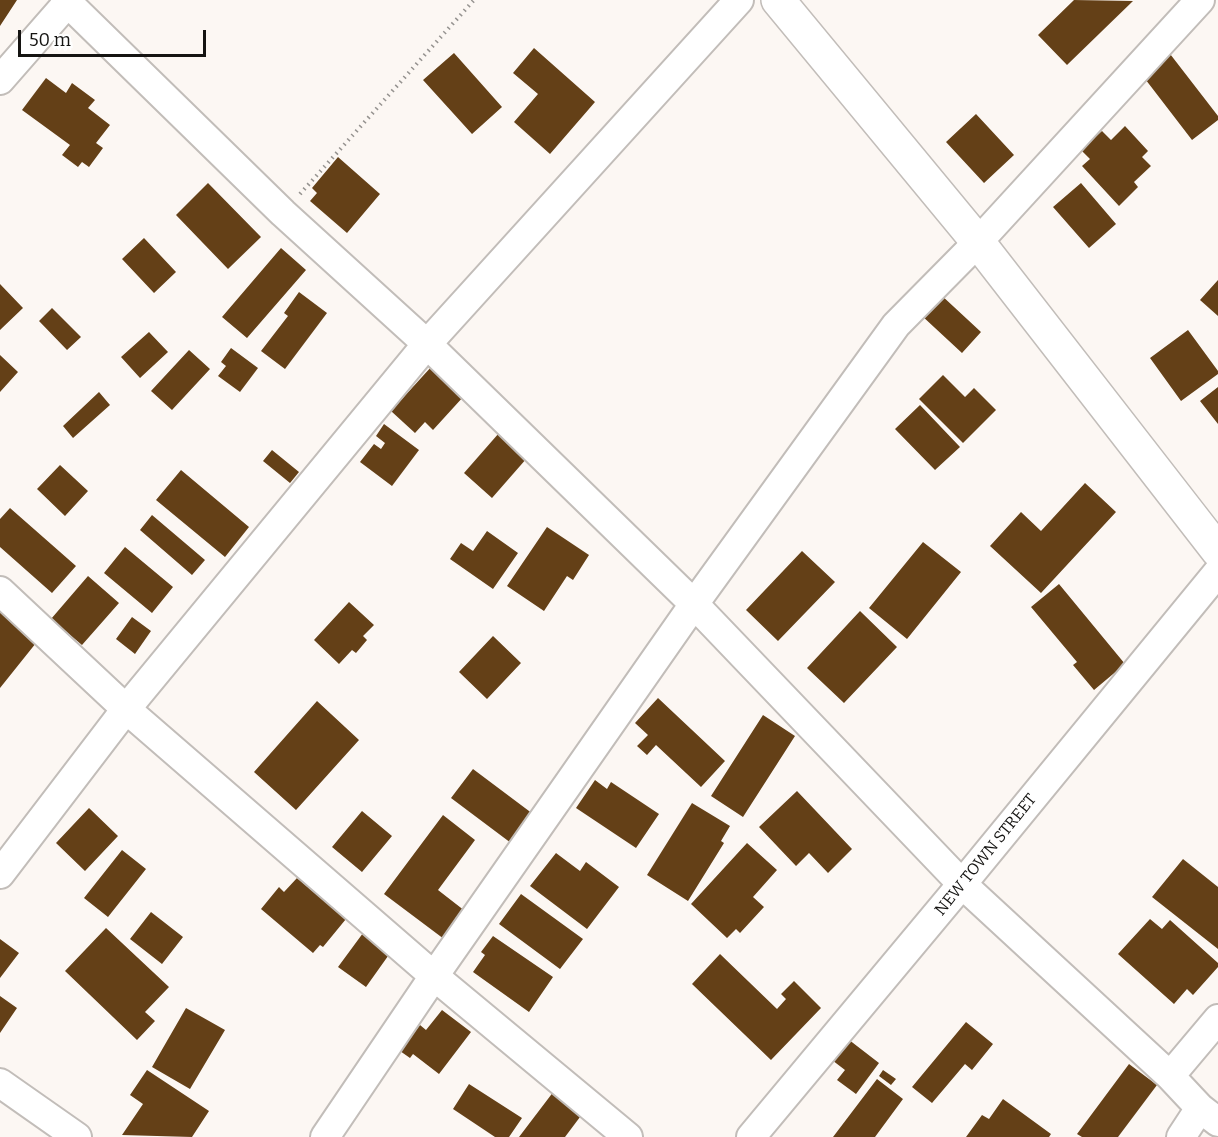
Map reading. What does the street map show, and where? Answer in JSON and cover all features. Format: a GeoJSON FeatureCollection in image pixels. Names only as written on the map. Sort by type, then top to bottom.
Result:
{"type":"FeatureCollection","features":[{"type":"Feature","properties":{"kind":"street"},"geometry":{"type":"LineString","coordinates":[[0,874],[126,709],[427,344],[739,0]]}},
{"type":"Feature","properties":{"kind":"street"},"geometry":{"type":"LineString","coordinates":[[778,0],[978,242],[1218,551]]}},
{"type":"Feature","properties":{"kind":"street"},"geometry":{"type":"LineString","coordinates":[[325,1137],[434,976],[694,604],[896,325],[978,242],[1200,0]]}},
{"type":"Feature","properties":{"kind":"street"},"geometry":{"type":"LineString","coordinates":[[0,80],[67,1],[284,213],[427,344],[694,604],[962,884],[1170,1076],[1209,1115],[1181,1137]]}},
{"type":"Feature","properties":{"kind":"street","name":"NEW TOWN STREET"},"geometry":{"type":"LineString","coordinates":[[751,1137],[1218,572]]}},
{"type":"Feature","properties":{"kind":"street"},"geometry":{"type":"LineString","coordinates":[[0,591],[126,709],[434,976],[628,1137]]}},
{"type":"Feature","properties":{"kind":"street"},"geometry":{"type":"LineString","coordinates":[[1170,1076],[1218,1019]]}},
{"type":"Feature","properties":{"kind":"street"},"geometry":{"type":"LineString","coordinates":[[0,1083],[77,1137]]}},
{"type":"Feature","properties":{"kind":"path"},"geometry":{"type":"LineString","coordinates":[[284,213],[474,0]]}},
{"type":"Feature","properties":{"kind":"building"},"geometry":{"type":"Polygon","coordinates":[[[0,0],[17,0],[0,26],[0,0]]]}},
{"type":"Feature","properties":{"kind":"building"},"geometry":{"type":"Polygon","coordinates":[[[1074,0],[1133,1],[1067,65],[1038,35],[1074,0]]]}},
{"type":"Feature","properties":{"kind":"building"},"geometry":{"type":"Polygon","coordinates":[[[534,48],[595,102],[550,154],[514,122],[538,94],[513,73],[534,48]]]}},
{"type":"Feature","properties":{"kind":"building"},"geometry":{"type":"Polygon","coordinates":[[[1167,50],[1218,116],[1218,120],[1192,140],[1139,71],[1167,50]]]}},
{"type":"Feature","properties":{"kind":"building"},"geometry":{"type":"Polygon","coordinates":[[[454,53],[502,107],[472,134],[423,80],[454,53]]]}},
{"type":"Feature","properties":{"kind":"building"},"geometry":{"type":"Polygon","coordinates":[[[46,78],[66,93],[72,83],[95,100],[88,108],[110,125],[96,143],[103,148],[89,167],[82,162],[78,167],[62,155],[70,145],[22,110],[46,78]]]}},
{"type":"Feature","properties":{"kind":"building"},"geometry":{"type":"Polygon","coordinates":[[[976,114],[1014,155],[984,183],[946,142],[976,114]]]}},
{"type":"Feature","properties":{"kind":"building"},"geometry":{"type":"Polygon","coordinates":[[[1125,126],[1148,151],[1142,157],[1151,166],[1134,182],[1138,187],[1119,206],[1082,166],[1090,159],[1081,150],[1102,131],[1111,140],[1125,126]]]}},
{"type":"Feature","properties":{"kind":"building"},"geometry":{"type":"Polygon","coordinates":[[[338,157],[380,194],[347,233],[310,201],[317,193],[312,188],[338,157]]]}},
{"type":"Feature","properties":{"kind":"building"},"geometry":{"type":"Polygon","coordinates":[[[208,183],[261,237],[228,269],[176,215],[208,183]]]}},
{"type":"Feature","properties":{"kind":"building"},"geometry":{"type":"Polygon","coordinates":[[[1081,183],[1116,224],[1089,248],[1053,207],[1081,183]]]}},
{"type":"Feature","properties":{"kind":"building"},"geometry":{"type":"Polygon","coordinates":[[[144,238],[176,272],[154,293],[122,259],[144,238]]]}},
{"type":"Feature","properties":{"kind":"building"},"geometry":{"type":"Polygon","coordinates":[[[281,248],[306,270],[247,338],[222,317],[281,248]]]}},
{"type":"Feature","properties":{"kind":"building"},"geometry":{"type":"Polygon","coordinates":[[[1218,280],[1218,316],[1200,300],[1218,280]]]}},
{"type":"Feature","properties":{"kind":"building"},"geometry":{"type":"Polygon","coordinates":[[[0,284],[23,308],[0,330],[0,284]]]}},
{"type":"Feature","properties":{"kind":"building"},"geometry":{"type":"Polygon","coordinates":[[[299,292],[327,313],[285,369],[261,351],[288,316],[284,313],[299,292]]]}},
{"type":"Feature","properties":{"kind":"building"},"geometry":{"type":"Polygon","coordinates":[[[940,294],[981,332],[962,353],[921,315],[940,294]]]}},
{"type":"Feature","properties":{"kind":"building"},"geometry":{"type":"Polygon","coordinates":[[[52,308],[81,337],[67,350],[39,321],[52,308]]]}},
{"type":"Feature","properties":{"kind":"building"},"geometry":{"type":"Polygon","coordinates":[[[1188,330],[1218,374],[1181,401],[1150,358],[1188,330]]]}},
{"type":"Feature","properties":{"kind":"building"},"geometry":{"type":"Polygon","coordinates":[[[149,332],[168,352],[140,378],[121,357],[149,332]]]}},
{"type":"Feature","properties":{"kind":"building"},"geometry":{"type":"Polygon","coordinates":[[[231,348],[258,368],[240,392],[218,376],[226,366],[221,362],[231,348]]]}},
{"type":"Feature","properties":{"kind":"building"},"geometry":{"type":"Polygon","coordinates":[[[189,350],[210,369],[172,410],[151,391],[189,350]]]}},
{"type":"Feature","properties":{"kind":"building"},"geometry":{"type":"Polygon","coordinates":[[[0,355],[18,372],[0,392],[0,355]]]}},
{"type":"Feature","properties":{"kind":"building"},"geometry":{"type":"Polygon","coordinates":[[[432,366],[464,396],[433,430],[425,422],[415,433],[391,411],[432,366]]]}},
{"type":"Feature","properties":{"kind":"building"},"geometry":{"type":"Polygon","coordinates":[[[943,375],[965,397],[974,388],[996,410],[963,443],[919,399],[943,375]]]}},
{"type":"Feature","properties":{"kind":"building"},"geometry":{"type":"Polygon","coordinates":[[[1218,387],[1218,424],[1200,401],[1218,387]]]}},
{"type":"Feature","properties":{"kind":"building"},"geometry":{"type":"Polygon","coordinates":[[[99,392],[110,405],[73,438],[63,426],[99,392]]]}},
{"type":"Feature","properties":{"kind":"building"},"geometry":{"type":"Polygon","coordinates":[[[920,405],[960,447],[935,470],[895,429],[920,405]]]}},
{"type":"Feature","properties":{"kind":"building"},"geometry":{"type":"Polygon","coordinates":[[[384,424],[419,450],[392,486],[360,462],[374,444],[381,449],[385,443],[376,436],[384,424]]]}},
{"type":"Feature","properties":{"kind":"building"},"geometry":{"type":"Polygon","coordinates":[[[499,433],[527,458],[492,498],[464,473],[499,433]]]}},
{"type":"Feature","properties":{"kind":"building"},"geometry":{"type":"Polygon","coordinates":[[[272,450],[299,472],[290,483],[263,461],[272,450]]]}},
{"type":"Feature","properties":{"kind":"building"},"geometry":{"type":"Polygon","coordinates":[[[60,465],[88,491],[65,516],[37,489],[60,465]]]}},
{"type":"Feature","properties":{"kind":"building"},"geometry":{"type":"Polygon","coordinates":[[[181,470],[249,527],[225,557],[156,500],[181,470]]]}},
{"type":"Feature","properties":{"kind":"building"},"geometry":{"type":"Polygon","coordinates":[[[1085,483],[1116,512],[1041,593],[990,546],[1021,512],[1041,531],[1085,483]]]}},
{"type":"Feature","properties":{"kind":"building"},"geometry":{"type":"Polygon","coordinates":[[[10,508],[76,566],[52,593],[0,547],[0,519],[10,508]]]}},
{"type":"Feature","properties":{"kind":"building"},"geometry":{"type":"Polygon","coordinates":[[[152,515],[205,560],[192,575],[140,530],[152,515]]]}},
{"type":"Feature","properties":{"kind":"building"},"geometry":{"type":"Polygon","coordinates":[[[547,527],[589,555],[573,580],[567,576],[544,611],[507,586],[547,527]]]}},
{"type":"Feature","properties":{"kind":"building"},"geometry":{"type":"Polygon","coordinates":[[[487,531],[518,553],[493,589],[450,559],[461,543],[473,551],[487,531]]]}},
{"type":"Feature","properties":{"kind":"building"},"geometry":{"type":"Polygon","coordinates":[[[923,542],[961,572],[907,639],[869,608],[923,542]]]}},
{"type":"Feature","properties":{"kind":"building"},"geometry":{"type":"Polygon","coordinates":[[[125,547],[173,587],[152,613],[104,573],[125,547]]]}},
{"type":"Feature","properties":{"kind":"building"},"geometry":{"type":"Polygon","coordinates":[[[802,551],[835,582],[778,641],[746,610],[802,551]]]}},
{"type":"Feature","properties":{"kind":"building"},"geometry":{"type":"Polygon","coordinates":[[[88,576],[119,603],[82,645],[51,619],[88,576]]]}},
{"type":"Feature","properties":{"kind":"building"},"geometry":{"type":"Polygon","coordinates":[[[1059,584],[1125,664],[1094,690],[1073,665],[1077,662],[1031,607],[1059,584]]]}},
{"type":"Feature","properties":{"kind":"building"},"geometry":{"type":"Polygon","coordinates":[[[349,602],[374,625],[363,636],[367,640],[356,653],[352,650],[339,664],[314,640],[349,602]]]}},
{"type":"Feature","properties":{"kind":"building"},"geometry":{"type":"Polygon","coordinates":[[[0,610],[44,633],[0,688],[0,610]]]}},
{"type":"Feature","properties":{"kind":"building"},"geometry":{"type":"Polygon","coordinates":[[[860,611],[897,647],[844,703],[807,668],[860,611]]]}},
{"type":"Feature","properties":{"kind":"building"},"geometry":{"type":"Polygon","coordinates":[[[132,617],[151,631],[135,654],[116,639],[132,617]]]}},
{"type":"Feature","properties":{"kind":"building"},"geometry":{"type":"Polygon","coordinates":[[[493,636],[521,663],[487,699],[459,672],[493,636]]]}},
{"type":"Feature","properties":{"kind":"building"},"geometry":{"type":"Polygon","coordinates":[[[658,698],[725,761],[701,787],[656,745],[647,755],[637,746],[648,735],[635,723],[658,698]]]}},
{"type":"Feature","properties":{"kind":"building"},"geometry":{"type":"Polygon","coordinates":[[[317,701],[359,740],[296,810],[254,772],[317,701]]]}},
{"type":"Feature","properties":{"kind":"building"},"geometry":{"type":"Polygon","coordinates":[[[763,715],[795,736],[743,817],[711,796],[763,715]]]}},
{"type":"Feature","properties":{"kind":"building"},"geometry":{"type":"Polygon","coordinates":[[[473,769],[533,814],[511,843],[451,798],[473,769]]]}},
{"type":"Feature","properties":{"kind":"building"},"geometry":{"type":"Polygon","coordinates":[[[595,780],[607,789],[611,782],[659,814],[636,848],[576,808],[595,780]]]}},
{"type":"Feature","properties":{"kind":"building"},"geometry":{"type":"Polygon","coordinates":[[[797,791],[852,849],[828,873],[809,853],[796,866],[759,827],[797,791]]]}},
{"type":"Feature","properties":{"kind":"building"},"geometry":{"type":"Polygon","coordinates":[[[692,803],[730,826],[721,841],[724,843],[688,901],[647,875],[692,803]]]}},
{"type":"Feature","properties":{"kind":"building"},"geometry":{"type":"Polygon","coordinates":[[[89,808],[118,836],[85,871],[56,843],[89,808]]]}},
{"type":"Feature","properties":{"kind":"building"},"geometry":{"type":"Polygon","coordinates":[[[362,811],[392,836],[362,872],[332,847],[362,811]]]}},
{"type":"Feature","properties":{"kind":"building"},"geometry":{"type":"Polygon","coordinates":[[[443,815],[475,840],[438,890],[465,911],[444,939],[384,894],[443,815]]]}},
{"type":"Feature","properties":{"kind":"building"},"geometry":{"type":"Polygon","coordinates":[[[747,843],[777,870],[753,897],[764,907],[740,933],[736,929],[727,938],[691,904],[747,843]]]}},
{"type":"Feature","properties":{"kind":"building"},"geometry":{"type":"Polygon","coordinates":[[[122,850],[146,869],[108,917],[84,898],[122,850]]]}},
{"type":"Feature","properties":{"kind":"building"},"geometry":{"type":"Polygon","coordinates":[[[556,853],[580,871],[586,862],[619,887],[587,929],[530,886],[556,853]]]}},
{"type":"Feature","properties":{"kind":"building"},"geometry":{"type":"Polygon","coordinates":[[[1183,859],[1218,887],[1218,949],[1152,897],[1183,859]]]}},
{"type":"Feature","properties":{"kind":"building"},"geometry":{"type":"Polygon","coordinates":[[[297,878],[346,919],[323,947],[320,945],[313,953],[261,909],[279,887],[284,892],[297,878]]]}},
{"type":"Feature","properties":{"kind":"building"},"geometry":{"type":"Polygon","coordinates":[[[521,894],[583,939],[560,969],[499,924],[521,894]]]}},
{"type":"Feature","properties":{"kind":"building"},"geometry":{"type":"Polygon","coordinates":[[[151,912],[183,937],[162,964],[130,939],[151,912]]]}},
{"type":"Feature","properties":{"kind":"building"},"geometry":{"type":"Polygon","coordinates":[[[1150,919],[1162,929],[1170,920],[1218,963],[1218,967],[1193,995],[1187,989],[1174,1004],[1118,954],[1150,919]]]}},
{"type":"Feature","properties":{"kind":"building"},"geometry":{"type":"Polygon","coordinates":[[[106,928],[169,987],[145,1012],[155,1021],[137,1040],[65,971],[106,928]]]}},
{"type":"Feature","properties":{"kind":"building"},"geometry":{"type":"Polygon","coordinates":[[[366,929],[393,949],[366,987],[338,967],[366,929]]]}},
{"type":"Feature","properties":{"kind":"building"},"geometry":{"type":"Polygon","coordinates":[[[493,936],[553,977],[529,1012],[473,972],[485,955],[481,952],[493,936]]]}},
{"type":"Feature","properties":{"kind":"building"},"geometry":{"type":"Polygon","coordinates":[[[0,939],[19,953],[0,978],[0,939]]]}},
{"type":"Feature","properties":{"kind":"building"},"geometry":{"type":"Polygon","coordinates":[[[720,954],[777,1009],[786,999],[781,994],[794,981],[821,1008],[771,1060],[692,984],[720,954]]]}},
{"type":"Feature","properties":{"kind":"building"},"geometry":{"type":"Polygon","coordinates":[[[0,996],[17,1008],[0,1033],[0,996]]]}},
{"type":"Feature","properties":{"kind":"building"},"geometry":{"type":"Polygon","coordinates":[[[186,1008],[225,1030],[190,1089],[152,1067],[186,1008]]]}},
{"type":"Feature","properties":{"kind":"building"},"geometry":{"type":"Polygon","coordinates":[[[442,1010],[471,1032],[439,1074],[413,1054],[410,1058],[400,1051],[420,1025],[426,1030],[442,1010]]]}},
{"type":"Feature","properties":{"kind":"building"},"geometry":{"type":"Polygon","coordinates":[[[966,1022],[993,1044],[972,1070],[965,1064],[932,1103],[912,1087],[966,1022]]]}},
{"type":"Feature","properties":{"kind":"building"},"geometry":{"type":"Polygon","coordinates":[[[844,1036],[879,1063],[856,1094],[837,1080],[845,1070],[828,1057],[844,1036]]]}},
{"type":"Feature","properties":{"kind":"building"},"geometry":{"type":"Polygon","coordinates":[[[1129,1064],[1157,1085],[1118,1137],[1082,1137],[1077,1134],[1129,1064]]]}},
{"type":"Feature","properties":{"kind":"building"},"geometry":{"type":"Polygon","coordinates":[[[147,1070],[209,1111],[192,1137],[122,1135],[143,1104],[130,1095],[147,1070]]]}},
{"type":"Feature","properties":{"kind":"building"},"geometry":{"type":"Polygon","coordinates":[[[883,1070],[896,1079],[891,1085],[879,1076],[883,1070]]]}},
{"type":"Feature","properties":{"kind":"building"},"geometry":{"type":"Polygon","coordinates":[[[877,1079],[903,1099],[875,1137],[833,1137],[877,1079]]]}},
{"type":"Feature","properties":{"kind":"building"},"geometry":{"type":"Polygon","coordinates":[[[469,1084],[522,1118],[509,1137],[495,1137],[453,1109],[469,1084]]]}},
{"type":"Feature","properties":{"kind":"building"},"geometry":{"type":"Polygon","coordinates":[[[554,1091],[583,1113],[565,1137],[519,1137],[554,1091]]]}},
{"type":"Feature","properties":{"kind":"building"},"geometry":{"type":"Polygon","coordinates":[[[1003,1099],[1051,1134],[1049,1137],[966,1137],[982,1115],[989,1119],[1003,1099]]]}}]}
